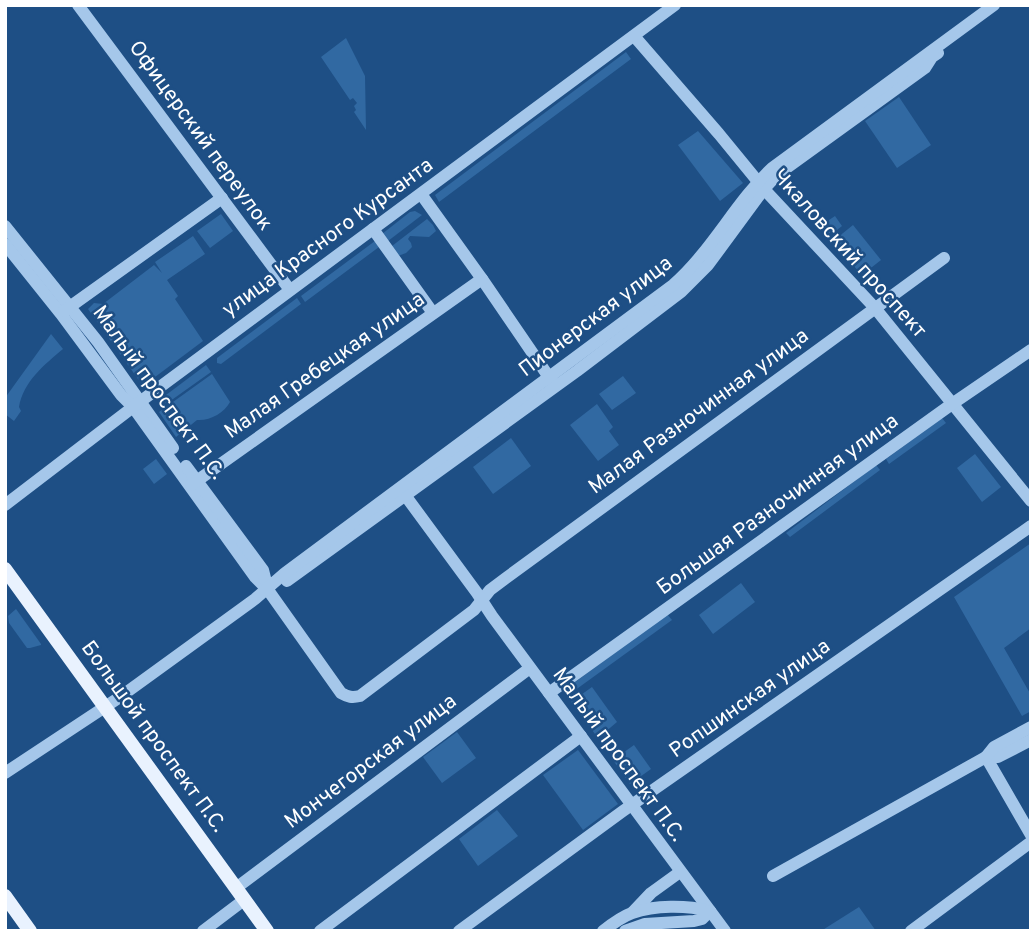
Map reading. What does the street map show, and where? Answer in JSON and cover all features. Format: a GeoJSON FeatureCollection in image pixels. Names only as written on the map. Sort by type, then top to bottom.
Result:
{"type":"FeatureCollection","features":[{"type":"Feature","properties":{"kind":"main road","name":"Большой проспект П.С."},"geometry":{"type":"LineString","coordinates":[[5,569],[267,931]]}},
{"type":"Feature","properties":{"kind":"main road"},"geometry":{"type":"LineString","coordinates":[[5,896],[30,931]]}},
{"type":"Feature","properties":{"kind":"street","name":"Офицерский переулок"},"geometry":{"type":"LineString","coordinates":[[78,5],[289,290]]}},
{"type":"Feature","properties":{"kind":"street","name":"улица Красного Курсанта"},"geometry":{"type":"LineString","coordinates":[[5,505],[289,290],[675,5]]}},
{"type":"Feature","properties":{"kind":"street","name":"Пионерская улица"},"geometry":{"type":"LineString","coordinates":[[5,773],[105,707],[268,590],[290,580],[553,382],[684,275],[761,185],[772,167],[995,5]]}},
{"type":"Feature","properties":{"kind":"street","name":"Пионерская улица"},"geometry":{"type":"LineString","coordinates":[[761,185],[925,68],[932,57],[955,41],[964,27]]}},
{"type":"Feature","properties":{"kind":"street","name":"Чкаловский проспект"},"geometry":{"type":"LineString","coordinates":[[634,36],[761,185],[875,307],[1031,501]]}},
{"type":"Feature","properties":{"kind":"street"},"geometry":{"type":"LineString","coordinates":[[421,194],[553,382]]}},
{"type":"Feature","properties":{"kind":"street"},"geometry":{"type":"LineString","coordinates":[[66,310],[222,198]]}},
{"type":"Feature","properties":{"kind":"street","name":"Малый проспект П.С."},"geometry":{"type":"LineString","coordinates":[[5,226],[66,310],[121,395],[137,404],[193,483],[263,570],[268,590],[341,693],[349,697],[360,696],[481,602]]}},
{"type":"Feature","properties":{"kind":"street"},"geometry":{"type":"LineString","coordinates":[[373,229],[433,313]]}},
{"type":"Feature","properties":{"kind":"street","name":"Малый проспект П.С."},"geometry":{"type":"LineString","coordinates":[[5,244],[66,310]]}},
{"type":"Feature","properties":{"kind":"street","name":"Малая Разночинная улица"},"geometry":{"type":"LineString","coordinates":[[481,602],[498,583],[944,258]]}},
{"type":"Feature","properties":{"kind":"street","name":"Малая Гребецкая улица"},"geometry":{"type":"LineString","coordinates":[[193,483],[482,279]]}},
{"type":"Feature","properties":{"kind":"street","name":"Большая Разночинная улица"},"geometry":{"type":"LineString","coordinates":[[549,693],[1031,350]]}},
{"type":"Feature","properties":{"kind":"street","name":"Малый проспект П.С."},"geometry":{"type":"LineString","coordinates":[[404,492],[481,602],[725,931]]}},
{"type":"Feature","properties":{"kind":"street","name":"Ропшинская улица"},"geometry":{"type":"LineString","coordinates":[[459,931],[631,805],[1031,526]]}},
{"type":"Feature","properties":{"kind":"street","name":"Мончегорская улица"},"geometry":{"type":"LineString","coordinates":[[202,931],[240,894],[530,668]]}},
{"type":"Feature","properties":{"kind":"street"},"geometry":{"type":"LineString","coordinates":[[772,876],[986,757],[994,747],[1031,727]]}},
{"type":"Feature","properties":{"kind":"street"},"geometry":{"type":"LineString","coordinates":[[320,931],[581,736]]}},
{"type":"Feature","properties":{"kind":"street"},"geometry":{"type":"LineString","coordinates":[[986,757],[998,757],[1031,740]]}},
{"type":"Feature","properties":{"kind":"street"},"geometry":{"type":"LineString","coordinates":[[986,757],[1031,835]]}},
{"type":"Feature","properties":{"kind":"street"},"geometry":{"type":"LineString","coordinates":[[911,931],[1031,842]]}},
{"type":"Feature","properties":{"kind":"street"},"geometry":{"type":"LineString","coordinates":[[631,913],[651,893],[680,872]]}},
{"type":"Feature","properties":{"kind":"street"},"geometry":{"type":"LineString","coordinates":[[603,931],[631,913],[685,907],[710,911]]}},
{"type":"Feature","properties":{"kind":"street"},"geometry":{"type":"LineString","coordinates":[[625,931],[645,924],[694,921],[702,919],[710,911]]}},
{"type":"Feature","properties":{"kind":"shaded area"},"geometry":{"type":"Polygon","coordinates":[[[346,38],[365,76],[366,130],[354,112],[357,103],[353,98],[350,100],[321,57],[346,38]]]}},
{"type":"Feature","properties":{"kind":"shaded area"},"geometry":{"type":"Polygon","coordinates":[[[626,52],[631,59],[439,202],[435,195],[626,52]]]}},
{"type":"Feature","properties":{"kind":"shaded area"},"geometry":{"type":"Polygon","coordinates":[[[899,97],[931,145],[897,168],[865,121],[899,97]]]}},
{"type":"Feature","properties":{"kind":"shaded area"},"geometry":{"type":"Polygon","coordinates":[[[698,131],[743,183],[720,201],[678,145],[698,131]]]}},
{"type":"Feature","properties":{"kind":"shaded area"},"geometry":{"type":"Polygon","coordinates":[[[415,211],[422,215],[388,241],[382,234],[415,211]]]}},
{"type":"Feature","properties":{"kind":"shaded area"},"geometry":{"type":"Polygon","coordinates":[[[221,214],[233,231],[210,248],[197,231],[221,214]]]}},
{"type":"Feature","properties":{"kind":"shaded area"},"geometry":{"type":"Polygon","coordinates":[[[835,216],[842,226],[828,237],[813,223],[822,217],[826,222],[835,216]]]}},
{"type":"Feature","properties":{"kind":"shaded area"},"geometry":{"type":"Polygon","coordinates":[[[427,219],[436,231],[429,237],[410,236],[408,239],[412,247],[398,256],[392,246],[427,219]]]}},
{"type":"Feature","properties":{"kind":"shaded area"},"geometry":{"type":"Polygon","coordinates":[[[853,225],[881,260],[862,275],[832,242],[853,225]]]}},
{"type":"Feature","properties":{"kind":"shaded area"},"geometry":{"type":"Polygon","coordinates":[[[193,236],[205,254],[167,280],[178,296],[175,299],[203,341],[143,386],[88,309],[94,303],[103,304],[154,265],[162,273],[155,262],[193,236]]]}},
{"type":"Feature","properties":{"kind":"shaded area"},"geometry":{"type":"Polygon","coordinates":[[[375,241],[379,247],[305,302],[301,296],[375,241]]]}},
{"type":"Feature","properties":{"kind":"shaded area"},"geometry":{"type":"Polygon","coordinates":[[[297,298],[301,304],[221,364],[217,363],[217,358],[297,298]]]}},
{"type":"Feature","properties":{"kind":"shaded area"},"geometry":{"type":"Polygon","coordinates":[[[51,334],[63,349],[42,367],[30,382],[21,398],[21,411],[14,421],[5,414],[5,398],[51,334]]]}},
{"type":"Feature","properties":{"kind":"shaded area"},"geometry":{"type":"Polygon","coordinates":[[[206,365],[211,372],[166,404],[162,398],[206,365]]]}},
{"type":"Feature","properties":{"kind":"shaded area"},"geometry":{"type":"Polygon","coordinates":[[[212,374],[230,402],[220,413],[212,418],[197,420],[176,437],[159,412],[212,374]]]}},
{"type":"Feature","properties":{"kind":"shaded area"},"geometry":{"type":"Polygon","coordinates":[[[623,376],[636,393],[612,410],[599,394],[623,376]]]}},
{"type":"Feature","properties":{"kind":"shaded area"},"geometry":{"type":"Polygon","coordinates":[[[597,404],[613,427],[609,431],[619,445],[598,461],[570,425],[597,404]]]}},
{"type":"Feature","properties":{"kind":"shaded area"},"geometry":{"type":"Polygon","coordinates":[[[942,418],[946,423],[889,464],[886,459],[942,418]]]}},
{"type":"Feature","properties":{"kind":"shaded area"},"geometry":{"type":"Polygon","coordinates":[[[511,438],[531,466],[493,494],[473,467],[511,438]]]}},
{"type":"Feature","properties":{"kind":"shaded area"},"geometry":{"type":"Polygon","coordinates":[[[975,454],[1001,487],[982,502],[957,468],[975,454]]]}},
{"type":"Feature","properties":{"kind":"shaded area"},"geometry":{"type":"Polygon","coordinates":[[[156,459],[167,474],[154,484],[143,469],[156,459]]]}},
{"type":"Feature","properties":{"kind":"shaded area"},"geometry":{"type":"Polygon","coordinates":[[[876,465],[880,470],[790,537],[786,533],[876,465]]]}},
{"type":"Feature","properties":{"kind":"shaded area"},"geometry":{"type":"Polygon","coordinates":[[[1031,543],[1031,628],[1004,648],[1031,695],[1031,711],[1022,716],[954,597],[1031,543]]]}},
{"type":"Feature","properties":{"kind":"shaded area"},"geometry":{"type":"Polygon","coordinates":[[[741,583],[755,602],[713,634],[699,615],[741,583]]]}},
{"type":"Feature","properties":{"kind":"shaded area"},"geometry":{"type":"Polygon","coordinates":[[[16,609],[41,645],[27,648],[9,623],[8,616],[16,609]]]}},
{"type":"Feature","properties":{"kind":"shaded area"},"geometry":{"type":"Polygon","coordinates":[[[667,614],[672,620],[567,696],[563,691],[667,614]]]}},
{"type":"Feature","properties":{"kind":"shaded area"},"geometry":{"type":"Polygon","coordinates":[[[592,687],[617,722],[598,738],[571,702],[592,687]]]}},
{"type":"Feature","properties":{"kind":"shaded area"},"geometry":{"type":"Polygon","coordinates":[[[457,732],[476,758],[442,783],[423,757],[457,732]]]}},
{"type":"Feature","properties":{"kind":"shaded area"},"geometry":{"type":"Polygon","coordinates":[[[634,745],[651,769],[630,784],[613,760],[634,745]]]}},
{"type":"Feature","properties":{"kind":"shaded area"},"geometry":{"type":"Polygon","coordinates":[[[578,750],[618,804],[583,830],[543,775],[578,750]]]}},
{"type":"Feature","properties":{"kind":"shaded area"},"geometry":{"type":"Polygon","coordinates":[[[497,810],[518,836],[478,866],[459,839],[497,810]]]}},
{"type":"Feature","properties":{"kind":"shaded area"},"geometry":{"type":"Polygon","coordinates":[[[859,907],[876,931],[821,931],[859,907]]]}}]}
